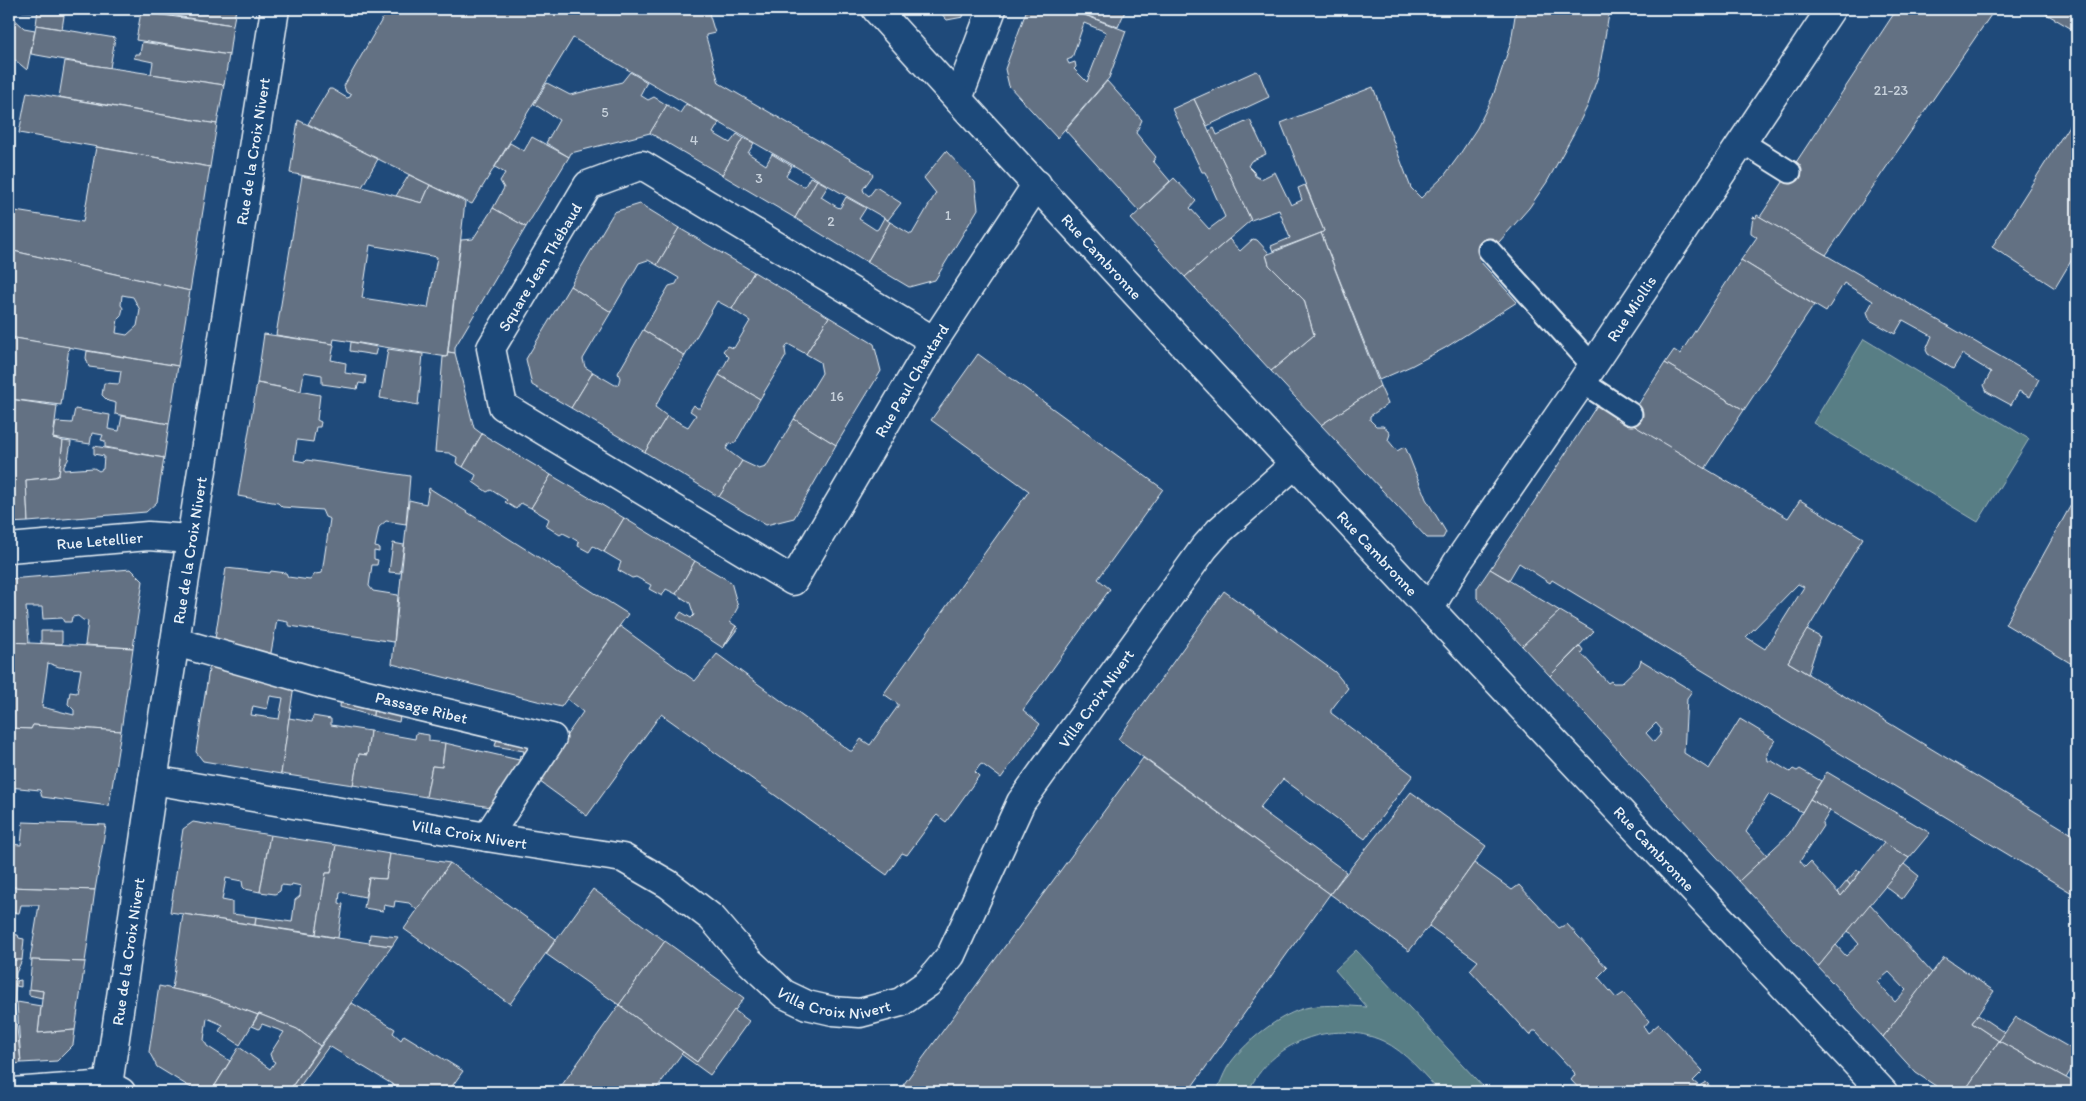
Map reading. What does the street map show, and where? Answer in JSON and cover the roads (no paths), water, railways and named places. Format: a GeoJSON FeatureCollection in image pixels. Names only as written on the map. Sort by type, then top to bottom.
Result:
{"type":"FeatureCollection","features":[{"type":"Feature","properties":{"kind":"street","name":"Rue de la Croix Nivert"},"geometry":{"type":"LineString","coordinates":[[112,1090],[152,780],[176,642],[275,9]]}},
{"type":"Feature","properties":{"kind":"street","name":"Rue Cambronne"},"geometry":{"type":"LineString","coordinates":[[876,9],[1294,466],[1430,608],[1883,1092]]}},
{"type":"Feature","properties":{"kind":"street"},"geometry":{"type":"LineString","coordinates":[[958,99],[992,9]]}},
{"type":"Feature","properties":{"kind":"street","name":"Rue Miollis"},"geometry":{"type":"LineString","coordinates":[[1430,608],[1457,563],[1587,374],[1831,9]]}},
{"type":"Feature","properties":{"kind":"street","name":"Square Jean Thébaud"},"geometry":{"type":"LineString","coordinates":[[793,581],[503,406],[491,348],[588,185],[642,165],[934,341]]}},
{"type":"Feature","properties":{"kind":"street","name":"Rue Paul Chautard"},"geometry":{"type":"LineString","coordinates":[[793,581],[934,341],[1037,184]]}},
{"type":"Feature","properties":{"kind":"street","name":"Villa Croix Nivert"},"geometry":{"type":"LineString","coordinates":[[152,780],[487,837],[623,858],[668,884],[712,918],[749,960],[784,994],[807,1004],[833,1011],[860,1013],[901,1002],[928,983],[951,955],[1021,802],[1204,548],[1219,531],[1294,466]]}},
{"type":"Feature","properties":{"kind":"street","name":"Rue Letellier"},"geometry":{"type":"LineString","coordinates":[[9,548],[148,536],[191,539]]}},
{"type":"Feature","properties":{"kind":"street","name":"Passage Ribet"},"geometry":{"type":"LineString","coordinates":[[176,642],[324,684],[552,738],[487,837]]}},
{"type":"Feature","properties":{"kind":"street"},"geometry":{"type":"LineString","coordinates":[[13,1092],[112,1090]]}},
{"type":"Feature","properties":{"kind":"lane"},"geometry":{"type":"LineString","coordinates":[[1742,142],[1790,172]]}},
{"type":"Feature","properties":{"kind":"lane"},"geometry":{"type":"LineString","coordinates":[[1489,250],[1587,374],[1631,414]]}}]}
